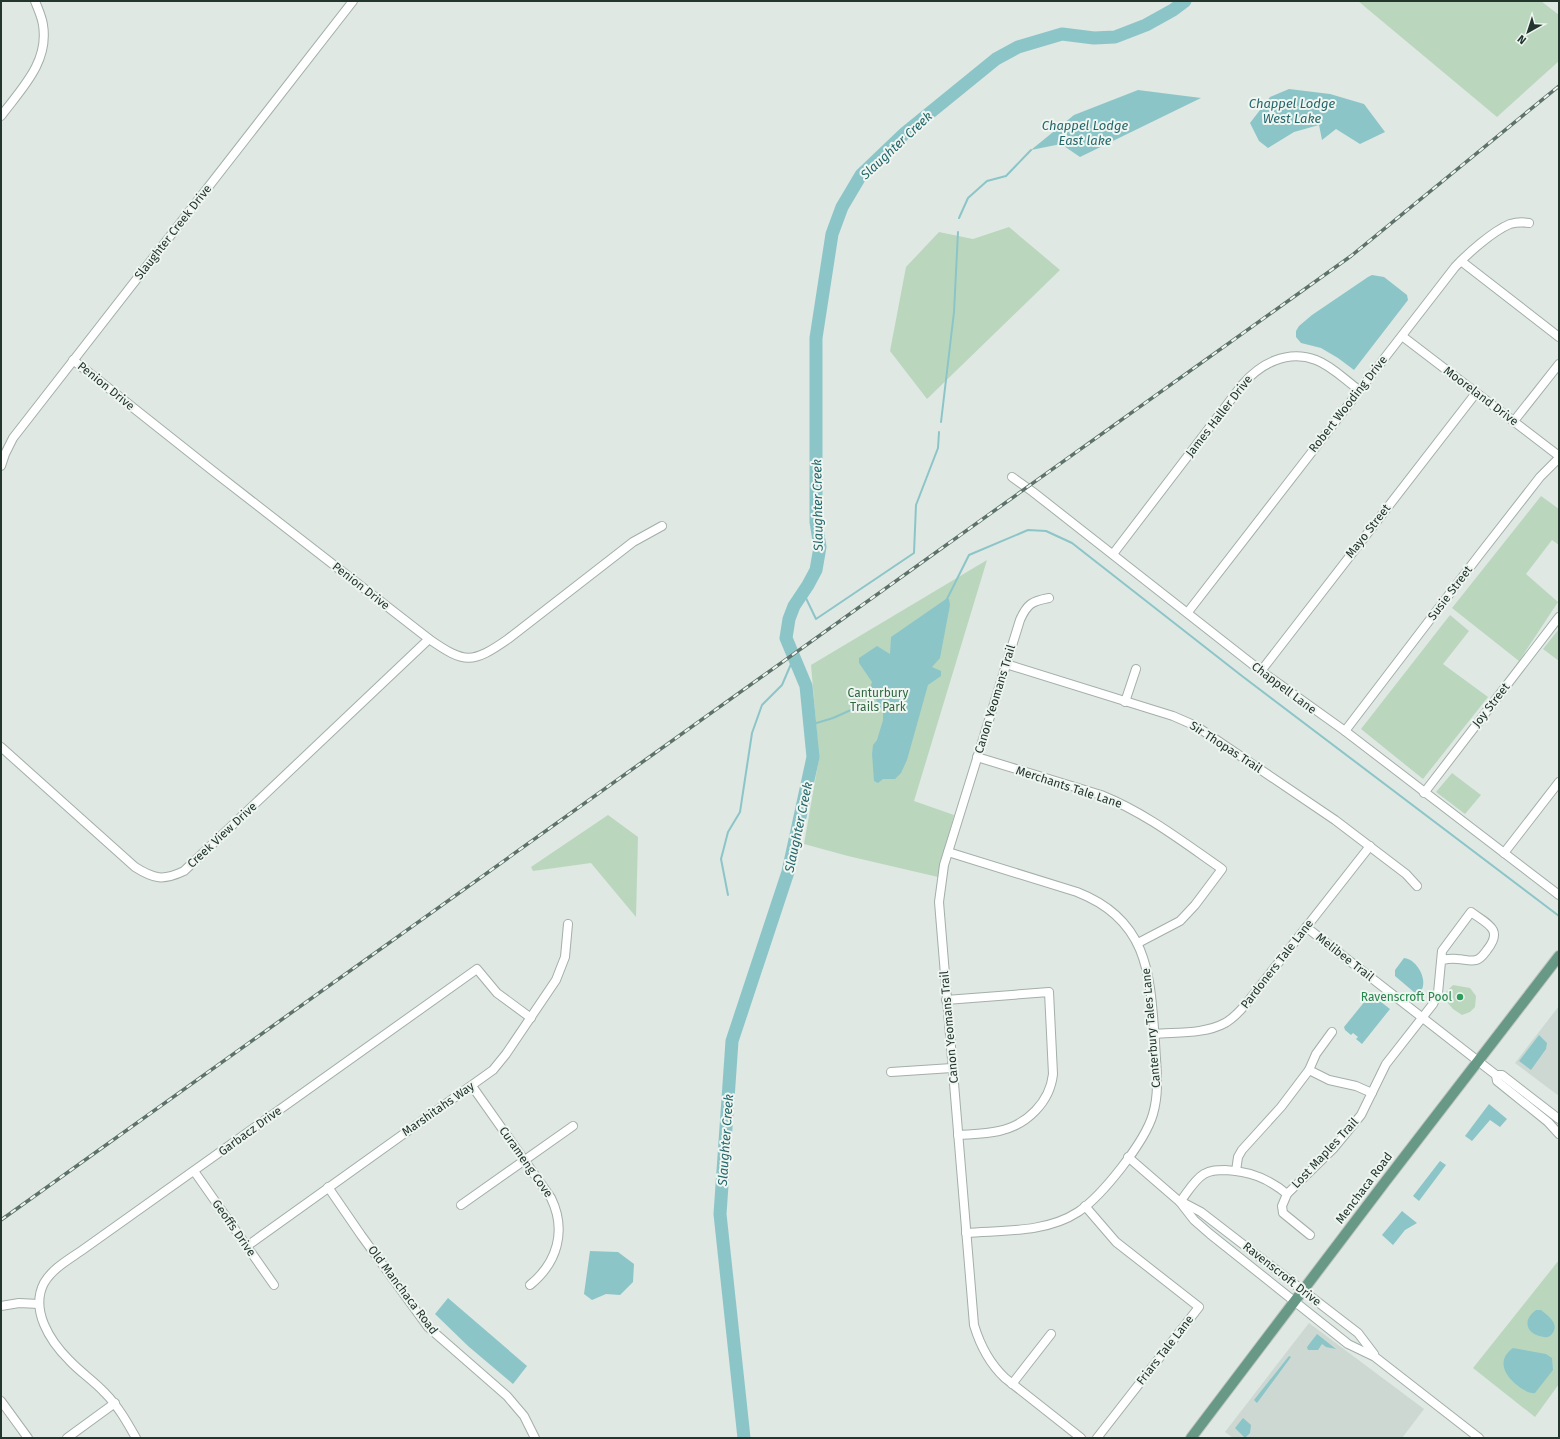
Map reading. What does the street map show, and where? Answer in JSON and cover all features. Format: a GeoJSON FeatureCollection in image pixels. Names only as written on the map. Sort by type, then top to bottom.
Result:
{"type":"FeatureCollection","features":[{"type":"Feature","properties":{"kind":"main road","name":"Menchaca Road"},"geometry":{"type":"LineString","coordinates":[[1191,1438],[1302,1290],[1559,956]]}},
{"type":"Feature","properties":{"kind":"street"},"geometry":{"type":"LineString","coordinates":[[1,116],[31,77],[40,61],[43,41],[43,25],[35,1]]}},
{"type":"Feature","properties":{"kind":"street","name":"Slaughter Creek Drive"},"geometry":{"type":"LineString","coordinates":[[1,466],[13,438],[353,1]]}},
{"type":"Feature","properties":{"kind":"street","name":"Robert Wooding Drive"},"geometry":{"type":"LineString","coordinates":[[1188,612],[1359,390],[1461,261],[1500,230],[1510,224],[1519,222],[1529,223]]}},
{"type":"Feature","properties":{"kind":"street"},"geometry":{"type":"LineString","coordinates":[[1461,261],[1559,337]]}},
{"type":"Feature","properties":{"kind":"street","name":"Mooreland Drive"},"geometry":{"type":"LineString","coordinates":[[1402,336],[1559,457]]}},
{"type":"Feature","properties":{"kind":"street","name":"James Haller Drive"},"geometry":{"type":"LineString","coordinates":[[1112,554],[1242,385],[1257,370],[1274,360],[1302,357],[1325,364],[1359,390]]}},
{"type":"Feature","properties":{"kind":"street","name":"Penion Drive"},"geometry":{"type":"LineString","coordinates":[[73,360],[429,639],[449,652],[462,658],[474,657],[487,653],[508,639],[633,542],[662,526]]}},
{"type":"Feature","properties":{"kind":"street"},"geometry":{"type":"LineString","coordinates":[[1514,421],[1559,364]]}},
{"type":"Feature","properties":{"kind":"street","name":"Mayo Street"},"geometry":{"type":"LineString","coordinates":[[1261,670],[1476,393]]}},
{"type":"Feature","properties":{"kind":"street","name":"Susie Street"},"geometry":{"type":"LineString","coordinates":[[1345,731],[1489,542],[1540,477],[1559,457]]}},
{"type":"Feature","properties":{"kind":"street","name":"Chappell Lane"},"geometry":{"type":"LineString","coordinates":[[1012,477],[1261,670],[1345,731],[1559,895]]}},
{"type":"Feature","properties":{"kind":"street","name":"Canon Yeomans Trail"},"geometry":{"type":"LineString","coordinates":[[1049,598],[1036,600],[1028,606],[1020,620],[942,872],[939,902],[972,1314],[977,1334],[991,1363],[1005,1378],[1081,1438]]}},
{"type":"Feature","properties":{"kind":"street","name":"Joy Street"},"geometry":{"type":"LineString","coordinates":[[1424,793],[1559,617]]}},
{"type":"Feature","properties":{"kind":"street","name":"Creek View Drive"},"geometry":{"type":"LineString","coordinates":[[1,747],[135,867],[149,876],[162,878],[173,876],[184,871],[429,639]]}},
{"type":"Feature","properties":{"kind":"street","name":"Sir Thopas Trail"},"geometry":{"type":"LineString","coordinates":[[1006,664],[1181,719],[1196,726],[1335,820],[1406,874],[1417,886]]}},
{"type":"Feature","properties":{"kind":"street"},"geometry":{"type":"LineString","coordinates":[[1125,702],[1136,669]]}},
{"type":"Feature","properties":{"kind":"street","name":"Merchants Tale Lane"},"geometry":{"type":"LineString","coordinates":[[977,757],[1101,795],[1118,802],[1149,818],[1222,869],[1184,917],[1173,925],[1138,943]]}},
{"type":"Feature","properties":{"kind":"street"},"geometry":{"type":"LineString","coordinates":[[1504,853],[1559,782]]}},
{"type":"Feature","properties":{"kind":"street","name":"Pardoners Tale Lane"},"geometry":{"type":"LineString","coordinates":[[1154,1034],[1212,1028],[1233,1017],[1246,1004],[1370,846]]}},
{"type":"Feature","properties":{"kind":"street","name":"Canterbury Tales Lane"},"geometry":{"type":"LineString","coordinates":[[948,852],[1087,895],[1113,912],[1122,920],[1138,943],[1147,967],[1157,1081],[1157,1093],[1153,1113],[1146,1131],[1128,1157],[1099,1193],[1085,1206],[1064,1219],[1043,1226],[966,1233]]}},
{"type":"Feature","properties":{"kind":"street","name":"Lost Maples Trail"},"geometry":{"type":"LineString","coordinates":[[1310,1235],[1283,1213],[1282,1206],[1287,1194],[1341,1140],[1361,1115],[1386,1064],[1436,999],[1442,951],[1471,912],[1489,926],[1494,932],[1495,936],[1492,944],[1478,959],[1474,961],[1455,958],[1442,960]]}},
{"type":"Feature","properties":{"kind":"street","name":"Marshitahs Way"},"geometry":{"type":"LineString","coordinates":[[247,1246],[493,1070],[531,1018],[560,973],[567,947],[568,924]]}},
{"type":"Feature","properties":{"kind":"street","name":"Melibee Trail"},"geometry":{"type":"LineString","coordinates":[[1306,927],[1496,1074]]}},
{"type":"Feature","properties":{"kind":"street","name":"Garbacz Drive"},"geometry":{"type":"LineString","coordinates":[[39,1304],[44,1283],[57,1269],[477,969],[496,993],[531,1018]]}},
{"type":"Feature","properties":{"kind":"street"},"geometry":{"type":"LineString","coordinates":[[946,1000],[1049,992],[1053,1074],[1052,1081],[1044,1100],[1031,1115],[1011,1128],[993,1133],[958,1135]]}},
{"type":"Feature","properties":{"kind":"street"},"geometry":{"type":"LineString","coordinates":[[1236,1171],[1238,1158],[1242,1150],[1281,1107],[1309,1070],[1316,1054],[1332,1032]]}},
{"type":"Feature","properties":{"kind":"street"},"geometry":{"type":"LineString","coordinates":[[891,1072],[952,1068]]}},
{"type":"Feature","properties":{"kind":"street"},"geometry":{"type":"LineString","coordinates":[[1309,1070],[1329,1080],[1356,1086],[1372,1093]]}},
{"type":"Feature","properties":{"kind":"street"},"geometry":{"type":"LineString","coordinates":[[1559,1119],[1502,1075],[1496,1074],[1497,1081],[1548,1122],[1559,1134]]}},
{"type":"Feature","properties":{"kind":"street","name":"Curameng Cove"},"geometry":{"type":"LineString","coordinates":[[472,1086],[551,1198],[557,1214],[559,1229],[557,1245],[549,1265],[530,1285]]}},
{"type":"Feature","properties":{"kind":"street"},"geometry":{"type":"LineString","coordinates":[[461,1205],[573,1126]]}},
{"type":"Feature","properties":{"kind":"street","name":"Ravenscroft Drive"},"geometry":{"type":"LineString","coordinates":[[1128,1157],[1180,1202],[1194,1220],[1210,1234],[1348,1344],[1376,1357],[1475,1437]]}},
{"type":"Feature","properties":{"kind":"street"},"geometry":{"type":"LineString","coordinates":[[1180,1202],[1199,1178],[1204,1174],[1215,1170],[1236,1171],[1261,1176],[1277,1185],[1287,1194]]}},
{"type":"Feature","properties":{"kind":"street","name":"Geoffs Drive"},"geometry":{"type":"LineString","coordinates":[[194,1171],[274,1285]]}},
{"type":"Feature","properties":{"kind":"street","name":"Old Manchaca Road"},"geometry":{"type":"LineString","coordinates":[[328,1187],[428,1327],[507,1396],[524,1416],[536,1438]]}},
{"type":"Feature","properties":{"kind":"street","name":"Ravenscroft Drive"},"geometry":{"type":"LineString","coordinates":[[1180,1202],[1201,1212],[1358,1333],[1376,1357]]}},
{"type":"Feature","properties":{"kind":"street","name":"Friars Tale Lane"},"geometry":{"type":"LineString","coordinates":[[1085,1206],[1116,1242],[1199,1307],[1097,1438]]}},
{"type":"Feature","properties":{"kind":"street"},"geometry":{"type":"LineString","coordinates":[[1,1306],[39,1304],[44,1325],[63,1353],[96,1383],[115,1403],[136,1438]]}},
{"type":"Feature","properties":{"kind":"street"},"geometry":{"type":"LineString","coordinates":[[1012,1384],[1051,1334]]}},
{"type":"Feature","properties":{"kind":"street"},"geometry":{"type":"LineString","coordinates":[[1,1401],[28,1438]]}},
{"type":"Feature","properties":{"kind":"street"},"geometry":{"type":"LineString","coordinates":[[67,1438],[115,1403]]}},
{"type":"Feature","properties":{"kind":"shaded area"},"geometry":{"type":"Polygon","coordinates":[[[1559,1006],[1559,1096],[1515,1063],[1559,1006]]]}},
{"type":"Feature","properties":{"kind":"shaded area"},"geometry":{"type":"Polygon","coordinates":[[[1309,1323],[1424,1409],[1402,1438],[1233,1438],[1225,1432],[1309,1323]]]}},
{"type":"Feature","properties":{"kind":"green space"},"geometry":{"type":"Polygon","coordinates":[[[1358,1],[1541,1],[1559,15],[1559,61],[1497,117],[1358,1]]]}},
{"type":"Feature","properties":{"kind":"green space"},"geometry":{"type":"Polygon","coordinates":[[[1009,227],[1060,270],[927,399],[890,351],[906,267],[939,232],[973,239],[1009,227]]]}},
{"type":"Feature","properties":{"kind":"green space"},"geometry":{"type":"Polygon","coordinates":[[[1541,496],[1559,509],[1559,545],[1552,540],[1526,574],[1558,602],[1519,661],[1452,608],[1541,496]]]}},
{"type":"Feature","properties":{"kind":"green space","name":"Canturbury Trails Park"},"geometry":{"type":"Polygon","coordinates":[[[987,560],[914,801],[954,815],[938,877],[804,844],[819,758],[811,665],[987,560]]]}},
{"type":"Feature","properties":{"kind":"green space"},"geometry":{"type":"Polygon","coordinates":[[[1450,615],[1469,631],[1443,664],[1488,697],[1423,779],[1361,729],[1450,615]]]}},
{"type":"Feature","properties":{"kind":"green space"},"geometry":{"type":"Polygon","coordinates":[[[1559,629],[1559,661],[1543,649],[1559,629]]]}},
{"type":"Feature","properties":{"kind":"green space"},"geometry":{"type":"Polygon","coordinates":[[[1452,773],[1481,795],[1465,814],[1436,792],[1452,773]]]}},
{"type":"Feature","properties":{"kind":"green space"},"geometry":{"type":"Polygon","coordinates":[[[608,815],[638,837],[636,917],[591,863],[533,871],[531,867],[608,815]]]}},
{"type":"Feature","properties":{"kind":"green space"},"geometry":{"type":"Polygon","coordinates":[[[1453,985],[1470,988],[1476,996],[1475,1007],[1470,1012],[1462,1015],[1453,1009],[1447,1002],[1446,992],[1453,985]]]}},
{"type":"Feature","properties":{"kind":"green space"},"geometry":{"type":"Polygon","coordinates":[[[1559,1260],[1559,1384],[1535,1417],[1473,1368],[1559,1260]]]}},
{"type":"Feature","properties":{"kind":"water","name":"Chappel Lodge West Lake"},"geometry":{"type":"Polygon","coordinates":[[[1289,89],[1330,94],[1364,104],[1385,132],[1360,144],[1336,129],[1322,140],[1319,125],[1294,132],[1268,148],[1259,141],[1250,123],[1270,97],[1289,89]]]}},
{"type":"Feature","properties":{"kind":"water","name":"Chappel Lodge East lake"},"geometry":{"type":"Polygon","coordinates":[[[1138,90],[1201,98],[1080,157],[1061,144],[1031,150],[1074,115],[1138,90]]]}},
{"type":"Feature","properties":{"kind":"water"},"geometry":{"type":"Polygon","coordinates":[[[1372,275],[1384,277],[1407,295],[1408,300],[1354,370],[1321,348],[1301,343],[1296,337],[1296,331],[1299,326],[1312,315],[1372,275]]]}},
{"type":"Feature","properties":{"kind":"water"},"geometry":{"type":"Polygon","coordinates":[[[946,599],[949,599],[950,605],[940,658],[932,667],[941,671],[941,676],[928,685],[907,760],[901,773],[895,779],[883,779],[878,783],[874,781],[872,754],[873,745],[877,740],[883,720],[883,713],[870,688],[872,682],[859,663],[859,658],[877,646],[890,654],[891,637],[946,599]]]}},
{"type":"Feature","properties":{"kind":"water"},"geometry":{"type":"Polygon","coordinates":[[[1404,958],[1409,959],[1414,963],[1421,972],[1423,984],[1419,993],[1415,993],[1395,976],[1395,970],[1404,958]]]}},
{"type":"Feature","properties":{"kind":"water"},"geometry":{"type":"Polygon","coordinates":[[[1370,995],[1390,1009],[1362,1044],[1356,1039],[1358,1037],[1353,1033],[1351,1035],[1345,1030],[1344,1027],[1370,995]]]}},
{"type":"Feature","properties":{"kind":"water"},"geometry":{"type":"Polygon","coordinates":[[[1539,1035],[1547,1043],[1546,1049],[1531,1070],[1519,1061],[1539,1035]]]}},
{"type":"Feature","properties":{"kind":"water"},"geometry":{"type":"Polygon","coordinates":[[[1489,1104],[1507,1119],[1500,1127],[1490,1120],[1472,1141],[1465,1136],[1489,1104]]]}},
{"type":"Feature","properties":{"kind":"water"},"geometry":{"type":"Polygon","coordinates":[[[1440,1161],[1446,1165],[1419,1201],[1413,1196],[1440,1161]]]}},
{"type":"Feature","properties":{"kind":"water"},"geometry":{"type":"Polygon","coordinates":[[[1402,1211],[1417,1223],[1405,1230],[1393,1245],[1382,1235],[1402,1211]]]}},
{"type":"Feature","properties":{"kind":"water"},"geometry":{"type":"Polygon","coordinates":[[[590,1251],[618,1252],[634,1264],[633,1282],[620,1295],[606,1294],[592,1300],[584,1294],[590,1251]]]}},
{"type":"Feature","properties":{"kind":"water"},"geometry":{"type":"Polygon","coordinates":[[[448,1298],[527,1366],[513,1384],[468,1346],[435,1314],[448,1298]]]}},
{"type":"Feature","properties":{"kind":"water"},"geometry":{"type":"Polygon","coordinates":[[[1536,1310],[1541,1310],[1550,1317],[1554,1323],[1554,1330],[1549,1337],[1538,1336],[1528,1327],[1527,1323],[1531,1314],[1536,1310]]]}},
{"type":"Feature","properties":{"kind":"water"},"geometry":{"type":"Polygon","coordinates":[[[1317,1334],[1336,1349],[1326,1347],[1322,1344],[1318,1350],[1308,1350],[1307,1347],[1317,1334]]]}},
{"type":"Feature","properties":{"kind":"water"},"geometry":{"type":"Polygon","coordinates":[[[1513,1348],[1546,1354],[1552,1358],[1553,1370],[1535,1393],[1524,1390],[1517,1385],[1510,1379],[1506,1372],[1504,1364],[1506,1356],[1513,1348]]]}},
{"type":"Feature","properties":{"kind":"water"},"geometry":{"type":"Polygon","coordinates":[[[1289,1356],[1291,1357],[1257,1403],[1254,1400],[1289,1356]]]}},
{"type":"Feature","properties":{"kind":"water"},"geometry":{"type":"Polygon","coordinates":[[[1243,1418],[1251,1425],[1250,1433],[1245,1438],[1235,1428],[1243,1418]]]}},
{"type":"Feature","properties":{"kind":"waterway","name":"Slaughter Creek"},"geometry":{"type":"LineString","coordinates":[[744,1438],[720,1214],[732,1041],[788,872],[813,757],[806,686],[786,638],[789,619],[794,606],[816,570],[820,547],[816,522],[816,338],[832,234],[842,207],[861,175],[905,133],[996,59],[1018,47],[1062,34],[1094,38],[1115,37],[1146,25],[1173,10],[1185,1]]}},
{"type":"Feature","properties":{"kind":"waterway"},"geometry":{"type":"LineString","coordinates":[[959,218],[968,198],[987,181],[1006,176],[1031,150]]}},
{"type":"Feature","properties":{"kind":"waterway"},"geometry":{"type":"LineString","coordinates":[[941,422],[954,312],[958,232]]}},
{"type":"Feature","properties":{"kind":"waterway"},"geometry":{"type":"LineString","coordinates":[[803,592],[816,619],[914,553],[916,505],[938,448],[939,432]]}},
{"type":"Feature","properties":{"kind":"waterway"},"geometry":{"type":"LineString","coordinates":[[946,601],[969,555],[1028,530],[1046,531],[1072,543],[1242,676],[1559,916]]}},
{"type":"Feature","properties":{"kind":"waterway"},"geometry":{"type":"LineString","coordinates":[[728,895],[721,859],[728,832],[740,812],[752,733],[762,705],[782,685],[794,657]]}},
{"type":"Feature","properties":{"kind":"waterway"},"geometry":{"type":"LineString","coordinates":[[810,725],[833,718],[871,701]]}},
{"type":"Feature","properties":{"kind":"railway"},"geometry":{"type":"LineString","coordinates":[[1,1220],[1351,256],[1559,86]]}},
{"type":"Feature","properties":{"kind":"place","name":"Ravenscroft Pool"},"geometry":{"type":"Point","coordinates":[1460,997]}}]}
